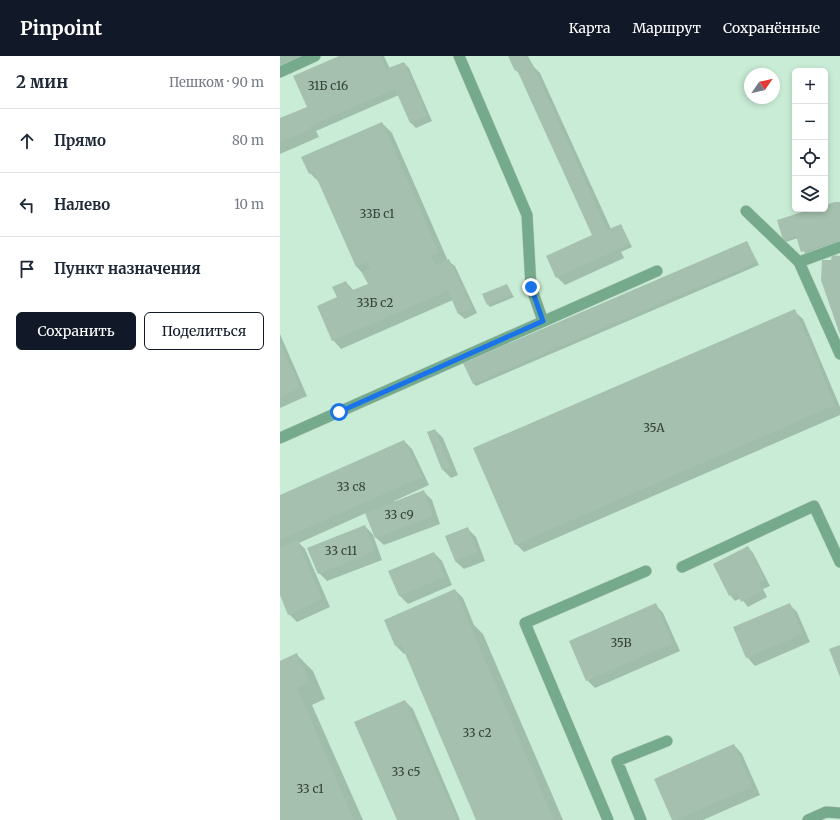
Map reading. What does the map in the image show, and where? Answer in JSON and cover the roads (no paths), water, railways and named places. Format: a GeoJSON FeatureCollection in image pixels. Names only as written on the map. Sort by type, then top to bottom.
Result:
{"type":"FeatureCollection","features":[{"type":"Feature","properties":{"kind":"street"},"geometry":{"type":"LineString","coordinates":[[280,72],[315,56]]}},
{"type":"Feature","properties":{"kind":"street"},"geometry":{"type":"LineString","coordinates":[[459,56],[527,215],[531,287],[543,321]]}},
{"type":"Feature","properties":{"kind":"street"},"geometry":{"type":"LineString","coordinates":[[746,211],[799,262],[840,354]]}},
{"type":"Feature","properties":{"kind":"street"},"geometry":{"type":"LineString","coordinates":[[799,262],[840,247]]}},
{"type":"Feature","properties":{"kind":"street"},"geometry":{"type":"LineString","coordinates":[[280,438],[657,271]]}},
{"type":"Feature","properties":{"kind":"street"},"geometry":{"type":"LineString","coordinates":[[682,567],[814,506],[840,562]]}},
{"type":"Feature","properties":{"kind":"street"},"geometry":{"type":"LineString","coordinates":[[608,820],[524,624],[646,571]]}},
{"type":"Feature","properties":{"kind":"street"},"geometry":{"type":"LineString","coordinates":[[641,820],[617,761],[667,741]]}},
{"type":"Feature","properties":{"kind":"street"},"geometry":{"type":"LineString","coordinates":[[808,820],[826,812],[840,813]]}}]}
